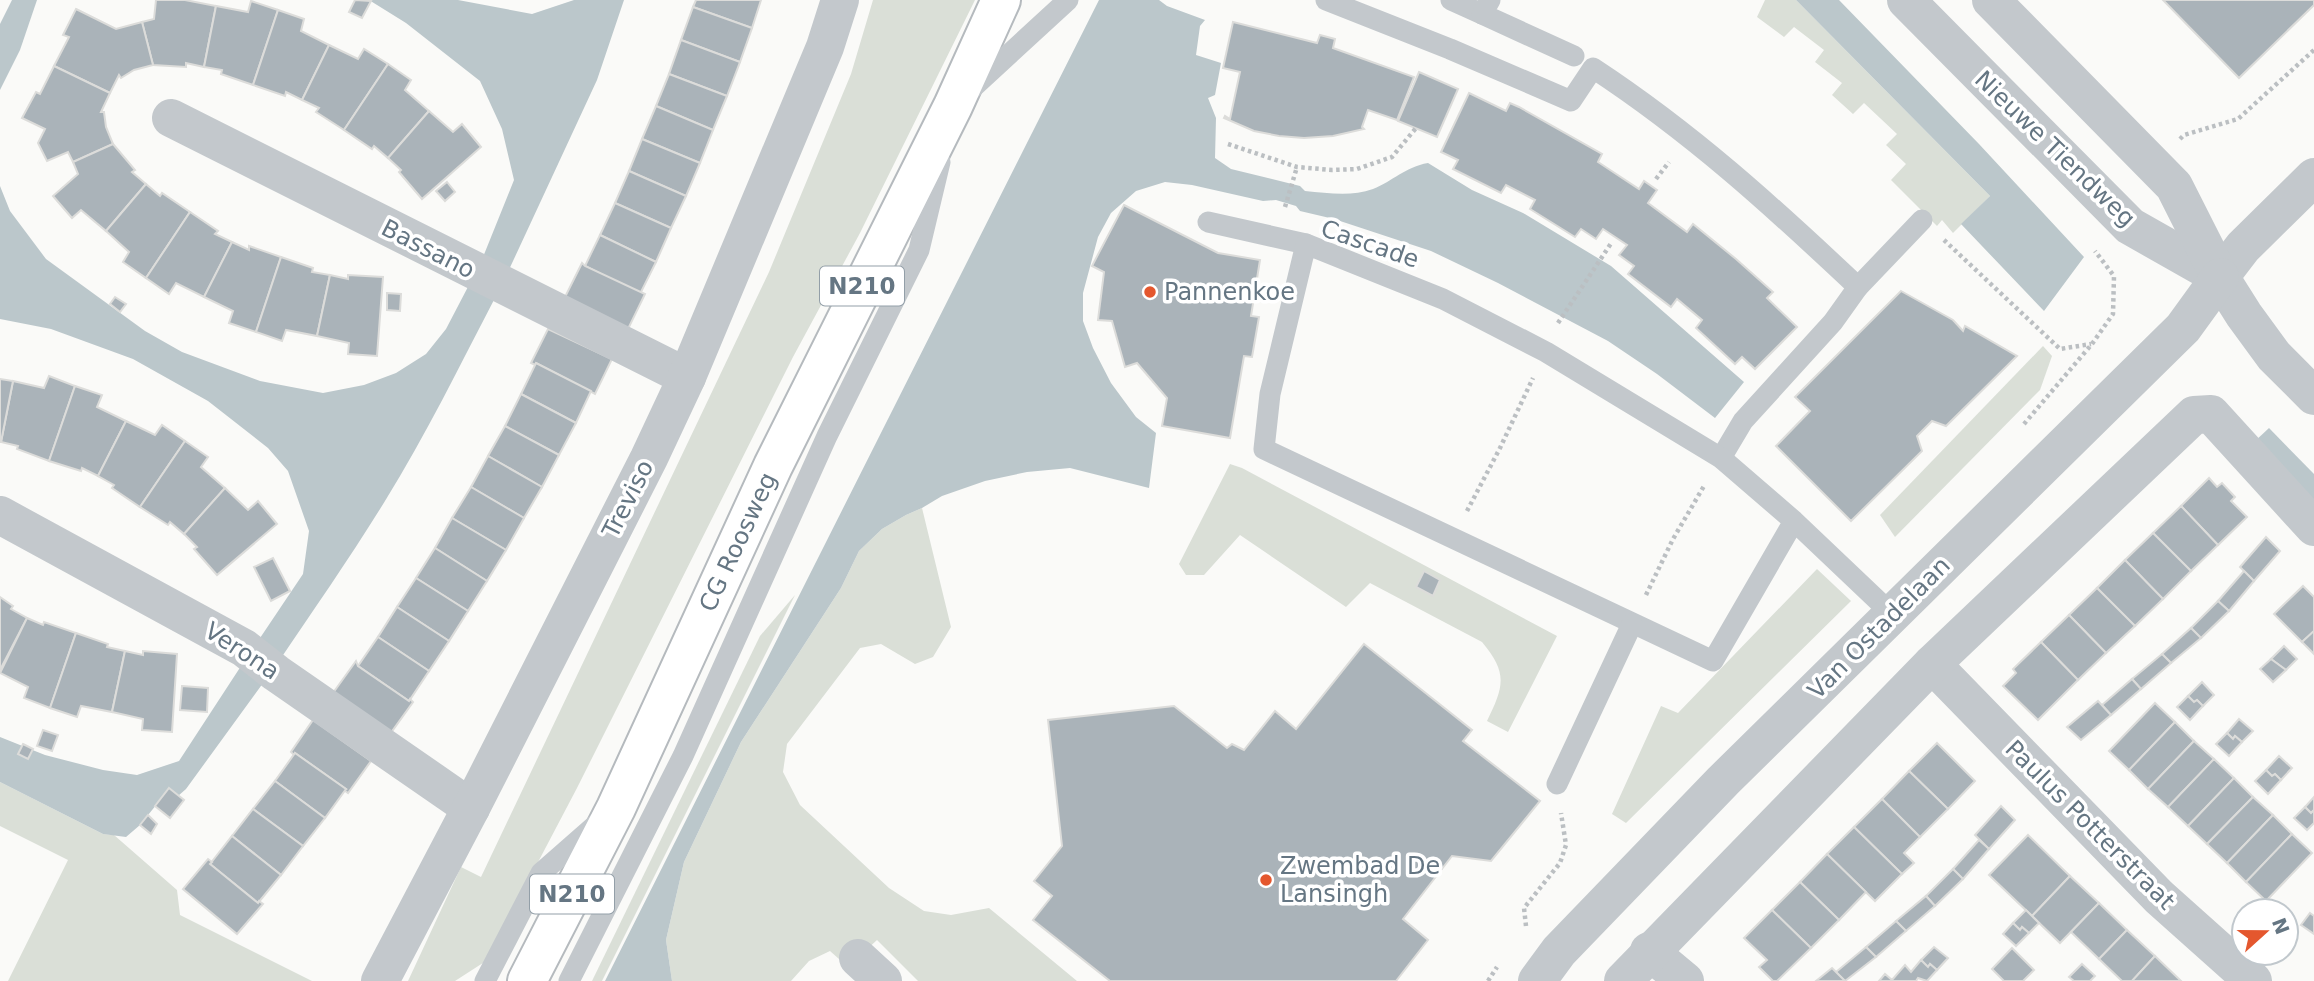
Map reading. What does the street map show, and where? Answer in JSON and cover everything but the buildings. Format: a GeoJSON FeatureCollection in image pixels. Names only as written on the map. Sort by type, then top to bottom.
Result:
{"type":"FeatureCollection","features":[{"type":"Feature","properties":{"kind":"main road","name":"CG Roosweg"},"geometry":{"type":"LineString","coordinates":[[527,981],[616,808],[773,466],[953,106],[1000,0]]}},
{"type":"Feature","properties":{"kind":"main road","name":"CG Roosweg"},"geometry":{"type":"LineString","coordinates":[[953,106],[1019,0]]}},
{"type":"Feature","properties":{"kind":"street","name":"Treviso"},"geometry":{"type":"LineString","coordinates":[[380,981],[649,458],[687,377],[825,47],[840,0]]}},
{"type":"Feature","properties":{"kind":"street","name":"Nieuwe Tiendweg"},"geometry":{"type":"LineString","coordinates":[[1906,0],[2130,226],[2220,277]]}},
{"type":"Feature","properties":{"kind":"street","name":"Nieuwe Tiendweg"},"geometry":{"type":"LineString","coordinates":[[1991,0],[2174,186],[2220,277],[2244,315],[2274,356],[2314,396]]}},
{"type":"Feature","properties":{"kind":"street","name":"Bassano"},"geometry":{"type":"LineString","coordinates":[[171,118],[505,288],[687,377]]}},
{"type":"Feature","properties":{"kind":"street","name":"Van Ostadelaan"},"geometry":{"type":"LineString","coordinates":[[1537,981],[1559,951],[1723,781],[2183,328],[2243,247],[2314,177]]}},
{"type":"Feature","properties":{"kind":"street"},"geometry":{"type":"LineString","coordinates":[[1623,981],[1649,951],[1933,664],[2194,415],[2211,414],[2314,527]]}},
{"type":"Feature","properties":{"kind":"street","name":"Verona"},"geometry":{"type":"LineString","coordinates":[[0,514],[244,648],[471,808]]}},
{"type":"Feature","properties":{"kind":"street","name":"Paulus Potterstraat"},"geometry":{"type":"LineString","coordinates":[[1933,664],[2159,897],[2253,981]]}},
{"type":"Feature","properties":{"kind":"street"},"geometry":{"type":"LineString","coordinates":[[1649,951],[1685,981]]}},
{"type":"Feature","properties":{"kind":"lane","name":"CG Roosweg"},"geometry":{"type":"LineString","coordinates":[[569,981],[683,756],[827,436],[919,250],[953,106],[1068,0]]}},
{"type":"Feature","properties":{"kind":"lane"},"geometry":{"type":"LineString","coordinates":[[1326,0],[1571,101],[1593,68],[1640,99],[1717,158],[1858,287]]}},
{"type":"Feature","properties":{"kind":"lane"},"geometry":{"type":"LineString","coordinates":[[1451,0],[1486,7],[1574,56]]}},
{"type":"Feature","properties":{"kind":"lane"},"geometry":{"type":"LineString","coordinates":[[1721,458],[1743,421],[1833,322],[1858,287],[1922,220]]}},
{"type":"Feature","properties":{"kind":"lane"},"geometry":{"type":"LineString","coordinates":[[1208,222],[1306,244]]}},
{"type":"Feature","properties":{"kind":"lane","name":"Cascade"},"geometry":{"type":"LineString","coordinates":[[1794,521],[1713,661],[1264,449],[1270,394],[1306,244],[1443,299],[1546,352],[1721,458],[1794,521],[1893,615]]}},
{"type":"Feature","properties":{"kind":"lane"},"geometry":{"type":"LineString","coordinates":[[1557,784],[1632,624]]}},
{"type":"Feature","properties":{"kind":"lane"},"geometry":{"type":"LineString","coordinates":[[485,981],[541,873],[616,808]]}},
{"type":"Feature","properties":{"kind":"path"},"geometry":{"type":"LineString","coordinates":[[2154,164],[2184,135],[2238,118],[2314,50]]}},
{"type":"Feature","properties":{"kind":"path"},"geometry":{"type":"LineString","coordinates":[[1228,144],[1297,167],[1357,169],[1392,157],[1416,128]]}},
{"type":"Feature","properties":{"kind":"path"},"geometry":{"type":"LineString","coordinates":[[1283,212],[1297,167]]}},
{"type":"Feature","properties":{"kind":"path"},"geometry":{"type":"LineString","coordinates":[[2020,429],[2092,344],[2113,314],[2115,276],[2081,234],[2110,206]]}},
{"type":"Feature","properties":{"kind":"path"},"geometry":{"type":"LineString","coordinates":[[1922,220],[2060,349],[2092,344]]}},
{"type":"Feature","properties":{"kind":"path"},"geometry":{"type":"LineString","coordinates":[[1453,537],[1500,448],[1559,321],[1612,242]]}},
{"type":"Feature","properties":{"kind":"path"},"geometry":{"type":"LineString","coordinates":[[1632,624],[1673,540],[1721,458]]}},
{"type":"Feature","properties":{"kind":"path"},"geometry":{"type":"LineString","coordinates":[[1536,917],[1526,926],[1524,908],[1560,863],[1566,845],[1557,784]]}},
{"type":"Feature","properties":{"kind":"shaded area"},"geometry":{"type":"Polygon","coordinates":[[[12,0],[37,0],[20,50],[0,90],[0,24],[12,0]]]}},
{"type":"Feature","properties":{"kind":"shaded area"},"geometry":{"type":"Polygon","coordinates":[[[369,0],[458,0],[532,14],[574,0],[624,0],[597,80],[507,274],[481,262],[514,180],[502,129],[480,81],[406,23],[369,0]]]}},
{"type":"Feature","properties":{"kind":"shaded area"},"geometry":{"type":"Polygon","coordinates":[[[873,0],[975,0],[860,233],[793,357],[577,788],[486,961],[455,981],[408,981],[461,867],[481,877],[769,272],[851,74],[873,0]]]}},
{"type":"Feature","properties":{"kind":"shaded area"},"geometry":{"type":"Polygon","coordinates":[[[1099,0],[1159,0],[1167,6],[1205,20],[1200,26],[1196,55],[1221,63],[1215,95],[1208,98],[1216,118],[1215,158],[1231,169],[1300,186],[1305,191],[1348,194],[1373,189],[1428,163],[1472,190],[1523,213],[1611,266],[1744,382],[1715,418],[1608,341],[1431,251],[1334,219],[1300,211],[1296,206],[1276,200],[1263,201],[1192,185],[1165,182],[1136,191],[1111,213],[1098,237],[1083,293],[1083,321],[1111,383],[1136,417],[1156,433],[1149,488],[1070,468],[1027,472],[985,481],[942,496],[882,529],[859,551],[841,588],[741,742],[684,862],[666,940],[672,981],[605,981],[1099,0]]]}},
{"type":"Feature","properties":{"kind":"shaded area"},"geometry":{"type":"Polygon","coordinates":[[[1765,0],[1796,0],[1990,196],[1953,233],[1942,220],[1937,226],[1891,180],[1906,164],[1886,145],[1897,134],[1864,103],[1853,114],[1832,95],[1842,83],[1815,62],[1824,50],[1794,27],[1784,37],[1757,17],[1765,0]]]}},
{"type":"Feature","properties":{"kind":"shaded area"},"geometry":{"type":"Polygon","coordinates":[[[1796,0],[1839,0],[2084,257],[2044,311],[1961,224],[1990,196],[1796,0]]]}},
{"type":"Feature","properties":{"kind":"shaded area"},"geometry":{"type":"Polygon","coordinates":[[[0,186],[10,211],[46,259],[145,331],[182,352],[260,381],[323,393],[364,385],[396,373],[426,354],[446,329],[470,283],[496,296],[400,476],[279,661],[256,644],[303,574],[309,531],[288,471],[268,448],[208,401],[133,359],[51,329],[0,319],[0,186]]]}},
{"type":"Feature","properties":{"kind":"shaded area"},"geometry":{"type":"Polygon","coordinates":[[[2043,346],[2052,356],[2040,390],[1895,537],[1880,515],[2043,346]]]}},
{"type":"Feature","properties":{"kind":"shaded area"},"geometry":{"type":"Polygon","coordinates":[[[2269,428],[2314,474],[2314,506],[2253,443],[2269,428]]]}},
{"type":"Feature","properties":{"kind":"shaded area"},"geometry":{"type":"Polygon","coordinates":[[[1230,464],[1557,636],[1508,732],[1487,721],[1501,680],[1496,662],[1482,642],[1370,583],[1346,607],[1240,535],[1204,575],[1186,575],[1179,564],[1230,464]]]}},
{"type":"Feature","properties":{"kind":"shaded area"},"geometry":{"type":"Polygon","coordinates":[[[922,508],[951,627],[933,657],[915,664],[881,644],[860,648],[787,744],[783,772],[800,805],[889,888],[924,911],[951,915],[989,908],[1077,981],[918,981],[877,940],[848,967],[830,951],[809,961],[791,981],[672,981],[666,940],[684,862],[741,742],[841,588],[859,551],[882,529],[922,508]]]}},
{"type":"Feature","properties":{"kind":"shaded area"},"geometry":{"type":"Polygon","coordinates":[[[1817,569],[1851,601],[1626,823],[1612,814],[1661,706],[1678,713],[1817,569]]]}},
{"type":"Feature","properties":{"kind":"shaded area"},"geometry":{"type":"Polygon","coordinates":[[[795,595],[602,981],[592,981],[760,636],[795,595]]]}},
{"type":"Feature","properties":{"kind":"shaded area"},"geometry":{"type":"Polygon","coordinates":[[[243,663],[266,679],[186,789],[178,796],[169,789],[140,825],[126,837],[103,834],[0,782],[0,737],[45,755],[103,770],[137,775],[179,761],[243,663]]]}},
{"type":"Feature","properties":{"kind":"shaded area"},"geometry":{"type":"Polygon","coordinates":[[[0,782],[103,834],[114,835],[177,890],[180,915],[312,981],[8,981],[68,860],[0,826],[0,782]]]}},
{"type":"Feature","properties":{"kind":"place","name":"Pannenkoe"},"geometry":{"type":"Point","coordinates":[1150,292]}},
{"type":"Feature","properties":{"kind":"place","name":"Zwembad De Lansingh"},"geometry":{"type":"Point","coordinates":[1266,880]}}]}
